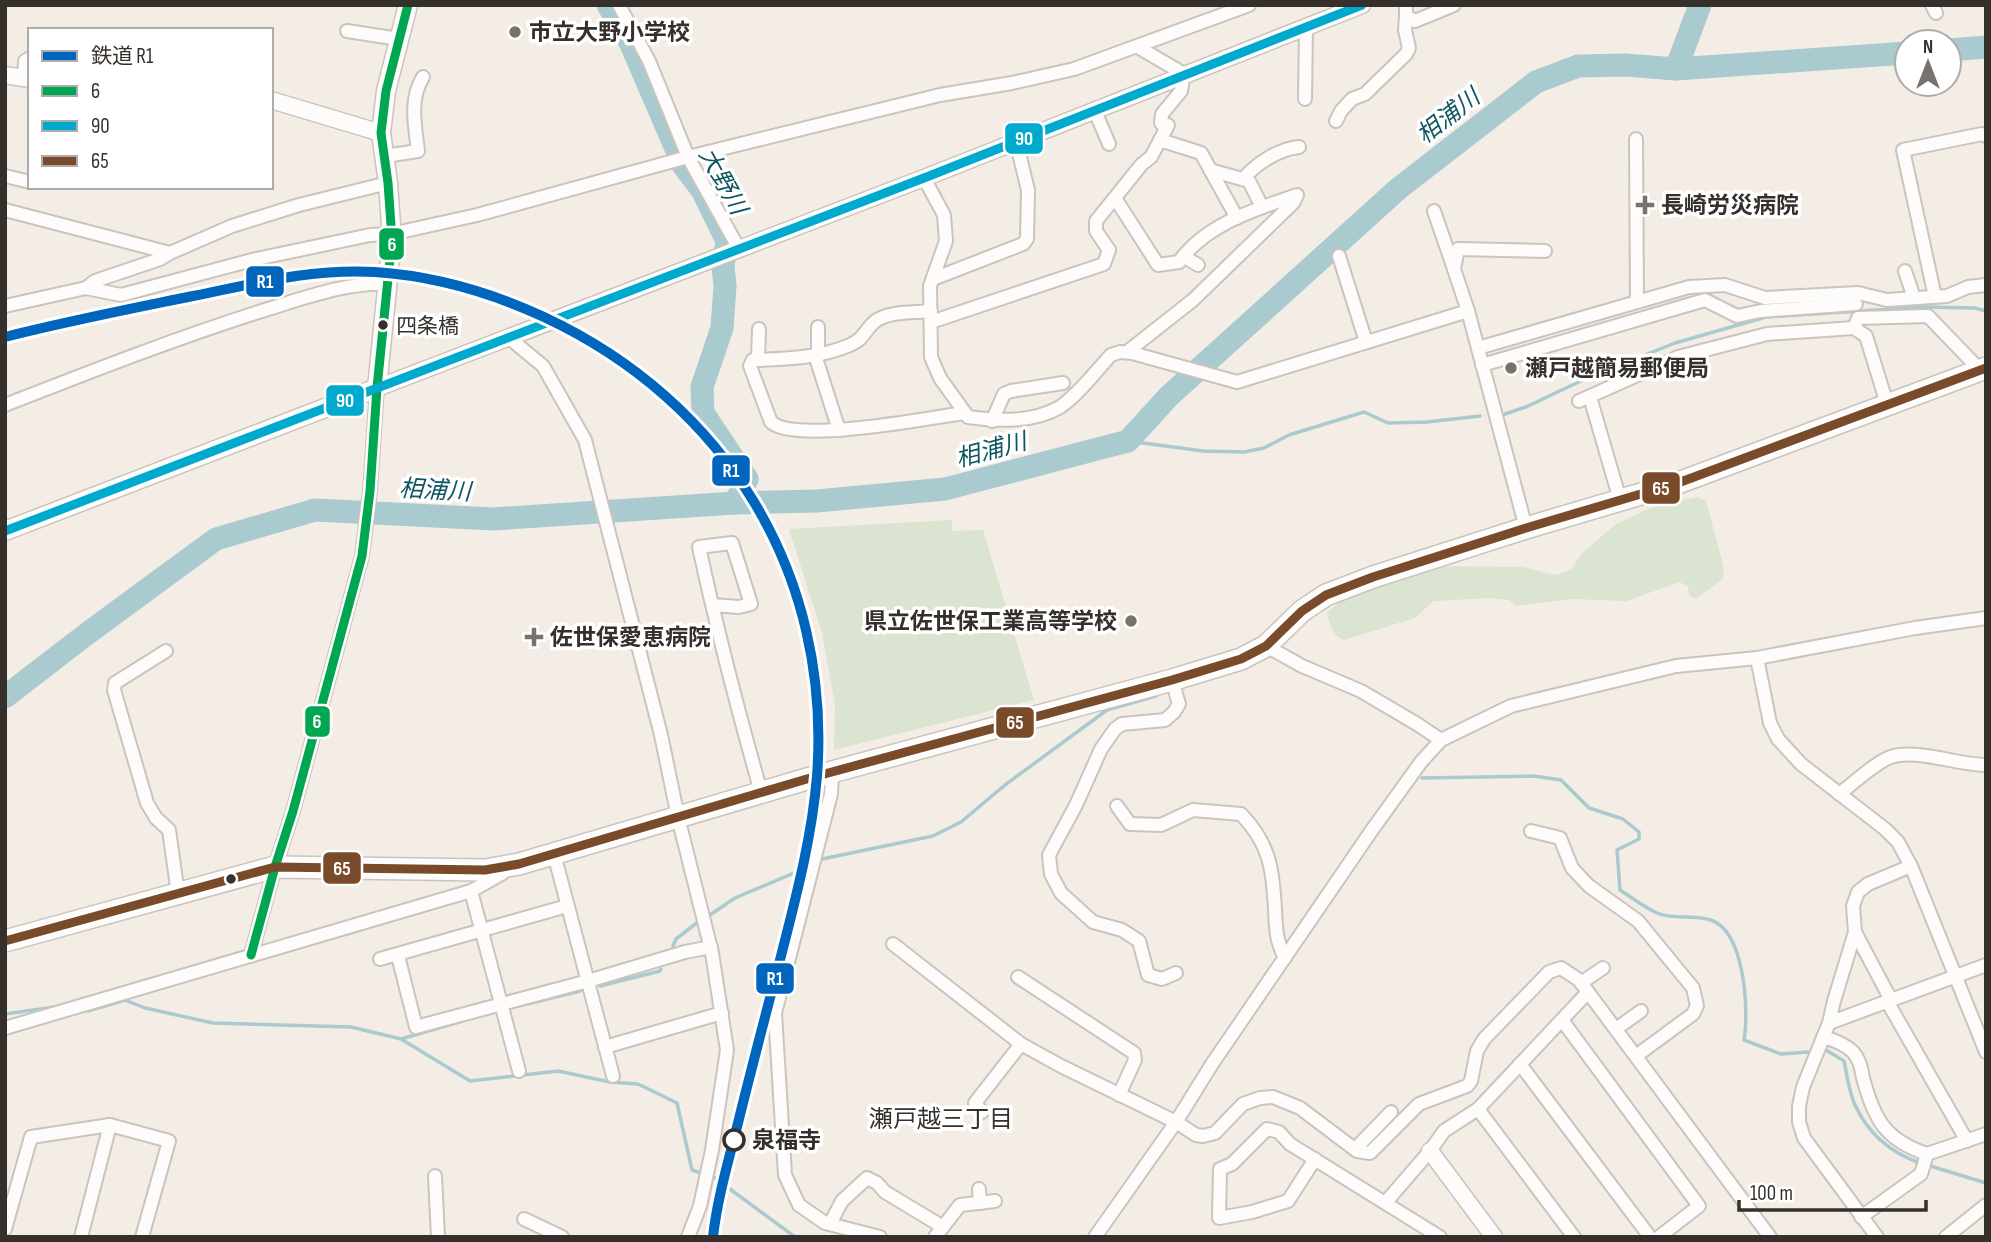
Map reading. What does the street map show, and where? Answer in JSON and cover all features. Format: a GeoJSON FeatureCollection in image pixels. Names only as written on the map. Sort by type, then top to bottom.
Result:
{"type":"FeatureCollection","features":[{"type":"Feature","properties":{"kind":"highway"},"geometry":{"type":"LineString","coordinates":[[5,941],[275,867],[485,870],[519,864],[761,792],[1172,680],[1241,659],[1266,646],[1302,611],[1326,595],[1373,577],[1527,528],[1678,483],[1983,369]]}},
{"type":"Feature","properties":{"kind":"main road"},"geometry":{"type":"LineString","coordinates":[[5,531],[377,388],[391,237],[382,133],[386,91],[408,5]]}},
{"type":"Feature","properties":{"kind":"street"},"geometry":{"type":"LineString","coordinates":[[618,5],[649,61],[688,157],[739,249]]}},
{"type":"Feature","properties":{"kind":"street"},"geometry":{"type":"LineString","coordinates":[[5,306],[86,288],[121,295],[256,259],[370,235],[391,237],[688,157],[940,95],[1074,69],[1249,5]]}},
{"type":"Feature","properties":{"kind":"street"},"geometry":{"type":"LineString","coordinates":[[251,955],[362,556],[370,491],[377,388],[924,178],[1362,5]]}},
{"type":"Feature","properties":{"kind":"street"},"geometry":{"type":"LineString","coordinates":[[1406,10],[1415,21],[1454,5]]}},
{"type":"Feature","properties":{"kind":"street"},"geometry":{"type":"LineString","coordinates":[[1336,121],[1352,99],[1366,94],[1406,54],[1409,48],[1405,30],[1406,10]]}},
{"type":"Feature","properties":{"kind":"street"},"geometry":{"type":"LineString","coordinates":[[1305,99],[1306,27]]}},
{"type":"Feature","properties":{"kind":"street"},"geometry":{"type":"LineString","coordinates":[[347,30],[399,39]]}},
{"type":"Feature","properties":{"kind":"street"},"geometry":{"type":"LineString","coordinates":[[1138,47],[1184,74]]}},
{"type":"Feature","properties":{"kind":"street"},"geometry":{"type":"LineString","coordinates":[[5,75],[27,78],[25,61],[28,59]]}},
{"type":"Feature","properties":{"kind":"street"},"geometry":{"type":"LineString","coordinates":[[1184,74],[1181,91],[1162,114],[1161,123],[1165,131],[1201,153],[1237,218]]}},
{"type":"Feature","properties":{"kind":"street"},"geometry":{"type":"LineString","coordinates":[[385,156],[418,151],[413,113],[416,89],[423,77]]}},
{"type":"Feature","properties":{"kind":"street"},"geometry":{"type":"LineString","coordinates":[[273,101],[382,133]]}},
{"type":"Feature","properties":{"kind":"street"},"geometry":{"type":"LineString","coordinates":[[1094,109],[1109,144]]}},
{"type":"Feature","properties":{"kind":"street"},"geometry":{"type":"LineString","coordinates":[[964,413],[839,430],[777,428],[771,422],[750,366],[754,360],[817,355],[851,345],[863,337],[879,319],[931,316],[1104,264],[1109,250],[1096,231],[1096,221],[1151,157],[1165,131]]}},
{"type":"Feature","properties":{"kind":"street"},"geometry":{"type":"LineString","coordinates":[[1935,297],[1903,150],[1982,134],[1986,136]]}},
{"type":"Feature","properties":{"kind":"street"},"geometry":{"type":"LineString","coordinates":[[1636,139],[1637,302]]}},
{"type":"Feature","properties":{"kind":"street"},"geometry":{"type":"LineString","coordinates":[[933,279],[1023,244],[1027,239],[1028,190],[1016,141]]}},
{"type":"Feature","properties":{"kind":"street"},"geometry":{"type":"LineString","coordinates":[[1243,179],[1251,169],[1287,148],[1298,147]]}},
{"type":"Feature","properties":{"kind":"street"},"geometry":{"type":"LineString","coordinates":[[1210,170],[1249,181],[1262,207]]}},
{"type":"Feature","properties":{"kind":"street"},"geometry":{"type":"LineString","coordinates":[[5,176],[28,182]]}},
{"type":"Feature","properties":{"kind":"street"},"geometry":{"type":"LineString","coordinates":[[924,178],[943,215],[946,241],[930,286],[931,357],[940,378],[968,417],[992,421],[1027,418],[1058,408],[1111,355],[1129,352],[1237,382],[1468,311]]}},
{"type":"Feature","properties":{"kind":"street"},"geometry":{"type":"LineString","coordinates":[[86,288],[95,281],[160,260],[232,226],[299,205],[388,183]]}},
{"type":"Feature","properties":{"kind":"street"},"geometry":{"type":"LineString","coordinates":[[1115,198],[1158,265],[1179,262],[1189,247],[1221,225],[1297,195],[1293,203],[1193,300],[1129,352]]}},
{"type":"Feature","properties":{"kind":"street"},"geometry":{"type":"LineString","coordinates":[[5,210],[170,253]]}},
{"type":"Feature","properties":{"kind":"street"},"geometry":{"type":"LineString","coordinates":[[1434,211],[1468,311],[1527,528]]}},
{"type":"Feature","properties":{"kind":"street"},"geometry":{"type":"LineString","coordinates":[[1454,270],[1458,249],[1545,251]]}},
{"type":"Feature","properties":{"kind":"street"},"geometry":{"type":"LineString","coordinates":[[1183,256],[1198,265]]}},
{"type":"Feature","properties":{"kind":"street"},"geometry":{"type":"LineString","coordinates":[[1339,256],[1366,342]]}},
{"type":"Feature","properties":{"kind":"street"},"geometry":{"type":"LineString","coordinates":[[1905,271],[1914,298]]}},
{"type":"Feature","properties":{"kind":"street"},"geometry":{"type":"LineString","coordinates":[[5,405],[194,332],[319,293],[369,283],[388,284]]}},
{"type":"Feature","properties":{"kind":"street"},"geometry":{"type":"LineString","coordinates":[[1478,348],[1689,287],[1713,284],[1725,285],[1765,298],[1887,300],[1947,296],[1968,287],[1986,285]]}},
{"type":"Feature","properties":{"kind":"street"},"geometry":{"type":"LineString","coordinates":[[1855,299],[1856,323],[1866,336],[1887,404]]}},
{"type":"Feature","properties":{"kind":"street"},"geometry":{"type":"LineString","coordinates":[[1482,365],[1706,300],[1737,316],[1855,299]]}},
{"type":"Feature","properties":{"kind":"street"},"geometry":{"type":"LineString","coordinates":[[1620,500],[1584,399],[1678,357],[1767,334],[1928,316],[1983,369]]}},
{"type":"Feature","properties":{"kind":"street"},"geometry":{"type":"LineString","coordinates":[[817,327],[817,355],[839,430]]}},
{"type":"Feature","properties":{"kind":"street"},"geometry":{"type":"LineString","coordinates":[[758,329],[758,360]]}},
{"type":"Feature","properties":{"kind":"street"},"geometry":{"type":"LineString","coordinates":[[508,337],[543,366],[586,440],[661,735],[678,817],[711,947],[727,1049],[705,1183],[688,1237]]}},
{"type":"Feature","properties":{"kind":"street"},"geometry":{"type":"LineString","coordinates":[[992,421],[1004,394],[1063,383]]}},
{"type":"Feature","properties":{"kind":"street"},"geometry":{"type":"LineString","coordinates":[[712,605],[739,607],[751,604],[732,543],[699,547],[712,605],[761,792]]}},
{"type":"Feature","properties":{"kind":"street"},"geometry":{"type":"LineString","coordinates":[[1096,1237],[1405,785],[1431,749],[1441,740],[1511,706],[1676,666],[1757,658],[1914,628],[1986,618]]}},
{"type":"Feature","properties":{"kind":"street"},"geometry":{"type":"LineString","coordinates":[[1266,646],[1301,666],[1361,691],[1441,740]]}},
{"type":"Feature","properties":{"kind":"street"},"geometry":{"type":"LineString","coordinates":[[166,651],[115,683],[114,690],[147,803],[156,818],[169,830],[177,894]]}},
{"type":"Feature","properties":{"kind":"street"},"geometry":{"type":"LineString","coordinates":[[1757,658],[1770,723],[1778,739],[1801,764],[1898,842],[1911,866],[1986,1052]]}},
{"type":"Feature","properties":{"kind":"street"},"geometry":{"type":"LineString","coordinates":[[1172,680],[1179,704],[1174,712],[1165,720],[1122,724],[1115,729],[1101,749],[1076,805],[1049,855],[1051,874],[1060,893],[1093,922],[1122,930],[1139,941],[1148,975],[1162,979],[1176,973]]}},
{"type":"Feature","properties":{"kind":"street"},"geometry":{"type":"LineString","coordinates":[[1839,794],[1888,758],[1900,755],[1986,765]]}},
{"type":"Feature","properties":{"kind":"street"},"geometry":{"type":"LineString","coordinates":[[832,772],[831,794],[775,1013],[785,1175],[799,1205],[830,1224],[880,1237]]}},
{"type":"Feature","properties":{"kind":"street"},"geometry":{"type":"LineString","coordinates":[[1117,806],[1130,824],[1161,825],[1193,810],[1241,814],[1253,826],[1267,850],[1273,875],[1277,943],[1285,958]]}},
{"type":"Feature","properties":{"kind":"street"},"geometry":{"type":"LineString","coordinates":[[1531,831],[1560,838],[1572,867],[1589,886],[1638,920],[1693,988],[1697,1006],[1693,1014],[1636,1056]]}},
{"type":"Feature","properties":{"kind":"street"},"geometry":{"type":"LineString","coordinates":[[554,854],[613,1076]]}},
{"type":"Feature","properties":{"kind":"street"},"geometry":{"type":"LineString","coordinates":[[5,1028],[471,891],[519,864]]}},
{"type":"Feature","properties":{"kind":"street"},"geometry":{"type":"LineString","coordinates":[[1877,1237],[1804,1138],[1799,1122],[1799,1106],[1803,1087],[1829,1023],[1855,932],[1853,906],[1858,892],[1868,884],[1911,866]]}},
{"type":"Feature","properties":{"kind":"street"},"geometry":{"type":"LineString","coordinates":[[471,891],[519,1071]]}},
{"type":"Feature","properties":{"kind":"street"},"geometry":{"type":"LineString","coordinates":[[380,959],[568,906]]}},
{"type":"Feature","properties":{"kind":"street"},"geometry":{"type":"LineString","coordinates":[[1855,932],[1889,1000],[1967,1141]]}},
{"type":"Feature","properties":{"kind":"street"},"geometry":{"type":"LineString","coordinates":[[892,944],[1021,1044],[1176,1122],[1196,1135],[1210,1136],[1243,1104],[1273,1097],[1300,1108],[1363,1153],[1370,1153],[1419,1104],[1467,1086],[1474,1074],[1480,1044],[1549,972],[1561,968],[1585,987],[1770,1237]]}},
{"type":"Feature","properties":{"kind":"street"},"geometry":{"type":"LineString","coordinates":[[398,956],[416,1027],[684,952],[711,947]]}},
{"type":"Feature","properties":{"kind":"street"},"geometry":{"type":"LineString","coordinates":[[1829,1023],[1986,965]]}},
{"type":"Feature","properties":{"kind":"street"},"geometry":{"type":"LineString","coordinates":[[1386,1202],[1444,1131],[1478,1109],[1562,1020],[1585,987],[1603,968]]}},
{"type":"Feature","properties":{"kind":"street"},"geometry":{"type":"LineString","coordinates":[[1018,977],[1134,1053],[1135,1060],[1119,1095]]}},
{"type":"Feature","properties":{"kind":"street"},"geometry":{"type":"LineString","coordinates":[[1616,1029],[1641,1011]]}},
{"type":"Feature","properties":{"kind":"street"},"geometry":{"type":"LineString","coordinates":[[605,1047],[722,1013]]}},
{"type":"Feature","properties":{"kind":"street"},"geometry":{"type":"LineString","coordinates":[[1562,1020],[1699,1206],[1659,1237]]}},
{"type":"Feature","properties":{"kind":"street"},"geometry":{"type":"LineString","coordinates":[[1823,1037],[1853,1052],[1860,1062],[1873,1110],[1887,1131],[1902,1144],[1927,1155],[1986,1135]]}},
{"type":"Feature","properties":{"kind":"street"},"geometry":{"type":"LineString","coordinates":[[975,1102],[1021,1044]]}},
{"type":"Feature","properties":{"kind":"street"},"geometry":{"type":"LineString","coordinates":[[1520,1064],[1650,1237]]}},
{"type":"Feature","properties":{"kind":"street"},"geometry":{"type":"LineString","coordinates":[[1478,1109],[1574,1237]]}},
{"type":"Feature","properties":{"kind":"street"},"geometry":{"type":"LineString","coordinates":[[1355,1149],[1391,1112]]}},
{"type":"Feature","properties":{"kind":"street"},"geometry":{"type":"LineString","coordinates":[[81,1237],[110,1125]]}},
{"type":"Feature","properties":{"kind":"street"},"geometry":{"type":"LineString","coordinates":[[5,1228],[31,1137],[110,1125],[169,1141],[144,1236]]}},
{"type":"Feature","properties":{"kind":"street"},"geometry":{"type":"LineString","coordinates":[[1315,1159],[1288,1200],[1219,1219],[1220,1169],[1232,1164],[1262,1131],[1267,1129],[1279,1132],[1290,1144],[1315,1159],[1386,1202],[1440,1237]]}},
{"type":"Feature","properties":{"kind":"street"},"geometry":{"type":"LineString","coordinates":[[1430,1151],[1494,1237]]}},
{"type":"Feature","properties":{"kind":"street"},"geometry":{"type":"LineString","coordinates":[[1861,1217],[1921,1172],[1927,1155]]}},
{"type":"Feature","properties":{"kind":"street"},"geometry":{"type":"LineString","coordinates":[[435,1176],[438,1237]]}},
{"type":"Feature","properties":{"kind":"street"},"geometry":{"type":"LineString","coordinates":[[830,1224],[842,1201],[867,1178],[939,1232],[960,1205],[995,1201]]}},
{"type":"Feature","properties":{"kind":"street"},"geometry":{"type":"LineString","coordinates":[[979,1189],[980,1203]]}},
{"type":"Feature","properties":{"kind":"street"},"geometry":{"type":"LineString","coordinates":[[1946,1237],[1986,1205]]}},
{"type":"Feature","properties":{"kind":"street"},"geometry":{"type":"LineString","coordinates":[[524,1219],[562,1237]]}},
{"type":"Feature","properties":{"kind":"green space"},"geometry":{"type":"Polygon","coordinates":[[[1698,497],[1706,501],[1724,569],[1723,579],[1696,599],[1689,595],[1688,586],[1679,582],[1627,601],[1571,599],[1517,606],[1509,600],[1490,598],[1434,601],[1415,618],[1344,640],[1334,632],[1327,613],[1340,601],[1431,566],[1523,567],[1556,575],[1571,570],[1581,554],[1616,524],[1655,506],[1698,497]]]}},
{"type":"Feature","properties":{"kind":"green space"},"geometry":{"type":"Polygon","coordinates":[[[952,520],[952,531],[983,530],[1034,700],[834,750],[835,704],[822,633],[789,529],[952,520]]]}},
{"type":"Feature","properties":{"kind":"waterway","name":"大野川"},"geometry":{"type":"LineString","coordinates":[[608,5],[630,42],[683,165],[702,190],[727,241],[723,266],[725,286],[722,328],[702,387],[703,413],[747,479],[735,503]]}},
{"type":"Feature","properties":{"kind":"waterway"},"geometry":{"type":"LineString","coordinates":[[1676,69],[1700,5]]}},
{"type":"Feature","properties":{"kind":"waterway","name":"相浦川"},"geometry":{"type":"LineString","coordinates":[[1963,49],[1986,47]]}},
{"type":"Feature","properties":{"kind":"waterway","name":"相浦川"},"geometry":{"type":"LineString","coordinates":[[5,697],[216,539],[315,510],[493,519],[735,503],[817,501],[945,489],[1128,441],[1169,396],[1398,189],[1536,82],[1578,66],[1625,65],[1676,69],[1893,54]]}},
{"type":"Feature","properties":{"kind":"waterway"},"geometry":{"type":"LineString","coordinates":[[1505,414],[1675,343],[1766,317],[1923,307],[1975,308],[1986,311]]}},
{"type":"Feature","properties":{"kind":"waterway"},"geometry":{"type":"LineString","coordinates":[[1128,441],[1203,451],[1244,452],[1264,448],[1289,435],[1364,412],[1388,423],[1480,416]]}},
{"type":"Feature","properties":{"kind":"waterway"},"geometry":{"type":"LineString","coordinates":[[822,859],[933,836],[961,822],[1005,785],[1107,710],[1156,696]]}},
{"type":"Feature","properties":{"kind":"waterway"},"geometry":{"type":"LineString","coordinates":[[1422,778],[1534,776],[1561,780],[1589,808],[1623,819],[1639,832],[1639,839],[1617,850],[1620,890],[1657,913],[1704,918],[1722,927],[1738,955],[1742,973],[1746,1010],[1744,1040],[1781,1054],[1808,1052]]}},
{"type":"Feature","properties":{"kind":"waterway"},"geometry":{"type":"LineString","coordinates":[[710,915],[735,898],[801,870]]}},
{"type":"Feature","properties":{"kind":"waterway"},"geometry":{"type":"LineString","coordinates":[[673,946],[676,939],[698,922]]}},
{"type":"Feature","properties":{"kind":"waterway"},"geometry":{"type":"LineString","coordinates":[[600,986],[661,969]]}},
{"type":"Feature","properties":{"kind":"waterway"},"geometry":{"type":"LineString","coordinates":[[527,1004],[580,991]]}},
{"type":"Feature","properties":{"kind":"waterway"},"geometry":{"type":"LineString","coordinates":[[83,1009],[88,1011],[125,1000],[145,1008],[213,1023],[351,1027],[401,1039],[470,1081],[558,1071],[610,1082],[638,1084],[677,1103],[692,1170],[715,1178],[795,1237]]}},
{"type":"Feature","properties":{"kind":"waterway"},"geometry":{"type":"LineString","coordinates":[[5,1014],[55,1007]]}},
{"type":"Feature","properties":{"kind":"waterway"},"geometry":{"type":"LineString","coordinates":[[401,1039],[469,1019]]}},
{"type":"Feature","properties":{"kind":"waterway"},"geometry":{"type":"LineString","coordinates":[[1826,1050],[1844,1061],[1855,1105],[1874,1133],[1899,1154],[1920,1163]]}},
{"type":"Feature","properties":{"kind":"waterway"},"geometry":{"type":"LineString","coordinates":[[1927,1165],[1986,1183]]}},
{"type":"Feature","properties":{"kind":"rail line","name":"R1"},"geometry":{"type":"LineString","coordinates":[[5,337],[122,310],[306,275],[352,271],[420,277],[483,293],[524,308],[609,353],[666,396],[714,446],[754,503],[785,564],[806,631],[817,702],[817,776],[803,867],[723,1182],[713,1237]]}},
{"type":"Feature","properties":{"kind":"transit line","name":"6"},"geometry":{"type":"LineString","coordinates":[[251,955],[362,556],[392,239],[381,133],[386,91],[408,5]]}},
{"type":"Feature","properties":{"kind":"transit line","name":"90"},"geometry":{"type":"LineString","coordinates":[[5,531],[924,178],[1362,5]]}},
{"type":"Feature","properties":{"kind":"transit line","name":"65"},"geometry":{"type":"LineString","coordinates":[[5,941],[275,867],[485,870],[519,864],[817,776],[1172,680],[1241,659],[1266,646],[1302,611],[1326,595],[1373,577],[1526,528],[1678,483],[1986,368]]}},
{"type":"Feature","properties":{"kind":"place","name":"市立大野小学校"},"geometry":{"type":"Point","coordinates":[515,32]}},
{"type":"Feature","properties":{"kind":"place","name":"長崎労災病院"},"geometry":{"type":"Point","coordinates":[1645,205]}},
{"type":"Feature","properties":{"kind":"place","name":"四条橋"},"geometry":{"type":"Point","coordinates":[383,325]}},
{"type":"Feature","properties":{"kind":"place","name":"瀬戸越簡易郵便局"},"geometry":{"type":"Point","coordinates":[1511,368]}},
{"type":"Feature","properties":{"kind":"place","name":"県立佐世保工業高等学校"},"geometry":{"type":"Point","coordinates":[1131,621]}},
{"type":"Feature","properties":{"kind":"place","name":"佐世保愛恵病院"},"geometry":{"type":"Point","coordinates":[534,637]}},
{"type":"Feature","properties":{"kind":"place","name":"泉福寺"},"geometry":{"type":"Point","coordinates":[734,1140]}},
{"type":"Feature","properties":{"kind":"district","name":"瀬戸越三丁目"},"geometry":{"type":"Point","coordinates":[941,1119]}}]}
